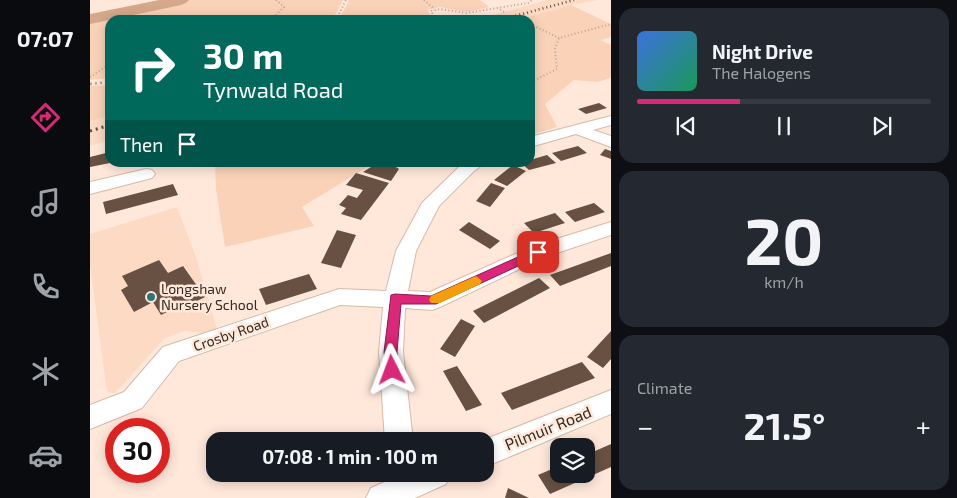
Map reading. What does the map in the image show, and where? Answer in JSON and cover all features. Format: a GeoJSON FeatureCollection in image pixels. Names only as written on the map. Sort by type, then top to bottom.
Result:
{"type":"FeatureCollection","features":[{"type":"Feature","properties":{"kind":"street"},"geometry":{"type":"LineString","coordinates":[[535,141],[611,120]]}},
{"type":"Feature","properties":{"kind":"street"},"geometry":{"type":"LineString","coordinates":[[577,129],[611,142]]}},
{"type":"Feature","properties":{"kind":"street"},"geometry":{"type":"LineString","coordinates":[[398,432],[390,352],[395,299],[406,251],[431,203],[468,167]]}},
{"type":"Feature","properties":{"kind":"street"},"geometry":{"type":"LineString","coordinates":[[90,188],[146,174]]}},
{"type":"Feature","properties":{"kind":"street","name":"Crosby Road"},"geometry":{"type":"LineString","coordinates":[[90,412],[133,400],[171,354],[339,297],[432,301],[538,252],[611,228]]}},
{"type":"Feature","properties":{"kind":"street","name":"Pilmuir Road"},"geometry":{"type":"LineString","coordinates":[[494,450],[611,402]]}},
{"type":"Feature","properties":{"kind":"street"},"geometry":{"type":"LineString","coordinates":[[398,489],[416,482]]}},
{"type":"Feature","properties":{"kind":"path"},"geometry":{"type":"LineString","coordinates":[[276,0],[284,7],[276,15]]}},
{"type":"Feature","properties":{"kind":"path"},"geometry":{"type":"LineString","coordinates":[[338,15],[346,0]]}},
{"type":"Feature","properties":{"kind":"path"},"geometry":{"type":"LineString","coordinates":[[424,0],[436,10]]}},
{"type":"Feature","properties":{"kind":"path"},"geometry":{"type":"LineString","coordinates":[[433,15],[431,11],[466,13],[528,3],[532,0]]}},
{"type":"Feature","properties":{"kind":"path"},"geometry":{"type":"LineString","coordinates":[[497,8],[506,13]]}},
{"type":"Feature","properties":{"kind":"path"},"geometry":{"type":"LineString","coordinates":[[535,80],[557,69],[558,61],[554,51],[555,42],[559,38],[611,24]]}},
{"type":"Feature","properties":{"kind":"path"},"geometry":{"type":"LineString","coordinates":[[535,26],[559,38]]}},
{"type":"Feature","properties":{"kind":"path"},"geometry":{"type":"LineString","coordinates":[[90,76],[105,67]]}},
{"type":"Feature","properties":{"kind":"path"},"geometry":{"type":"LineString","coordinates":[[90,84],[105,82]]}},
{"type":"Feature","properties":{"kind":"shaded area"},"geometry":{"type":"Polygon","coordinates":[[[187,0],[343,0],[335,15],[118,15],[187,0]]]}},
{"type":"Feature","properties":{"kind":"shaded area"},"geometry":{"type":"Polygon","coordinates":[[[349,0],[480,0],[489,7],[467,12],[440,7],[427,10],[430,15],[342,15],[349,0]]]}},
{"type":"Feature","properties":{"kind":"shaded area"},"geometry":{"type":"Polygon","coordinates":[[[548,0],[598,0],[534,15],[492,15],[548,0]]]}},
{"type":"Feature","properties":{"kind":"shaded area"},"geometry":{"type":"Polygon","coordinates":[[[571,5],[611,24],[611,37],[601,40],[611,45],[611,78],[597,82],[574,80],[545,104],[557,127],[535,134],[535,15],[571,5]]]}},
{"type":"Feature","properties":{"kind":"shaded area"},"geometry":{"type":"Polygon","coordinates":[[[105,18],[105,78],[90,80],[90,21],[105,18]]]}},
{"type":"Feature","properties":{"kind":"shaded area"},"geometry":{"type":"Polygon","coordinates":[[[105,85],[105,117],[90,121],[90,86],[105,85]]]}},
{"type":"Feature","properties":{"kind":"shaded area"},"geometry":{"type":"Polygon","coordinates":[[[105,117],[105,142],[90,146],[90,121],[105,117]]]}},
{"type":"Feature","properties":{"kind":"shaded area"},"geometry":{"type":"Polygon","coordinates":[[[215,167],[367,167],[302,207],[314,226],[225,247],[216,189],[215,167]]]}},
{"type":"Feature","properties":{"kind":"shaded area","name":"Longshaw Nursery School"},"geometry":{"type":"Polygon","coordinates":[[[177,207],[196,257],[217,329],[204,333],[184,331],[165,338],[115,393],[107,392],[90,265],[90,234],[177,207]]]}},
{"type":"Feature","properties":{"kind":"building"},"geometry":{"type":"Polygon","coordinates":[[[599,103],[607,108],[586,114],[578,109],[599,103]]]}},
{"type":"Feature","properties":{"kind":"building"},"geometry":{"type":"Polygon","coordinates":[[[578,146],[587,153],[561,161],[552,153],[578,146]]]}},
{"type":"Feature","properties":{"kind":"building"},"geometry":{"type":"Polygon","coordinates":[[[605,149],[611,151],[611,159],[600,155],[605,149]]]}},
{"type":"Feature","properties":{"kind":"building"},"geometry":{"type":"Polygon","coordinates":[[[105,153],[105,164],[90,167],[90,157],[105,153]]]}},
{"type":"Feature","properties":{"kind":"building"},"geometry":{"type":"Polygon","coordinates":[[[547,155],[556,163],[529,170],[526,167],[535,167],[535,159],[547,155]]]}},
{"type":"Feature","properties":{"kind":"building"},"geometry":{"type":"Polygon","coordinates":[[[371,167],[396,167],[399,169],[391,181],[363,172],[371,167]]]}},
{"type":"Feature","properties":{"kind":"building"},"geometry":{"type":"Polygon","coordinates":[[[510,167],[517,167],[526,171],[507,186],[494,180],[510,167]]]}},
{"type":"Feature","properties":{"kind":"building"},"geometry":{"type":"Polygon","coordinates":[[[356,173],[389,183],[361,220],[341,214],[346,208],[339,205],[348,195],[357,198],[363,190],[346,185],[356,173]]]}},
{"type":"Feature","properties":{"kind":"building"},"geometry":{"type":"Polygon","coordinates":[[[491,183],[505,188],[490,207],[476,201],[491,183]]]}},
{"type":"Feature","properties":{"kind":"building"},"geometry":{"type":"Polygon","coordinates":[[[173,184],[178,195],[106,214],[103,202],[173,184]]]}},
{"type":"Feature","properties":{"kind":"building"},"geometry":{"type":"Polygon","coordinates":[[[594,203],[605,212],[575,222],[565,212],[594,203]]]}},
{"type":"Feature","properties":{"kind":"building"},"geometry":{"type":"Polygon","coordinates":[[[555,213],[565,223],[534,233],[524,223],[555,213]]]}},
{"type":"Feature","properties":{"kind":"building"},"geometry":{"type":"Polygon","coordinates":[[[469,222],[500,241],[490,249],[459,230],[469,222]]]}},
{"type":"Feature","properties":{"kind":"building"},"geometry":{"type":"Polygon","coordinates":[[[337,230],[356,235],[341,268],[321,263],[337,230]]]}},
{"type":"Feature","properties":{"kind":"building"},"geometry":{"type":"Polygon","coordinates":[[[611,253],[611,266],[560,286],[550,275],[611,253]]]}},
{"type":"Feature","properties":{"kind":"building"},"geometry":{"type":"Polygon","coordinates":[[[159,260],[168,273],[183,266],[205,297],[193,303],[191,300],[161,315],[153,302],[134,312],[121,290],[128,286],[122,276],[159,260]]]}},
{"type":"Feature","properties":{"kind":"building"},"geometry":{"type":"Polygon","coordinates":[[[309,274],[317,289],[266,305],[259,289],[309,274]]]}},
{"type":"Feature","properties":{"kind":"building"},"geometry":{"type":"Polygon","coordinates":[[[539,278],[550,288],[484,323],[473,311],[539,278]]]}},
{"type":"Feature","properties":{"kind":"building"},"geometry":{"type":"Polygon","coordinates":[[[461,319],[475,326],[455,357],[440,349],[461,319]]]}},
{"type":"Feature","properties":{"kind":"building"},"geometry":{"type":"Polygon","coordinates":[[[611,331],[611,359],[603,368],[587,357],[611,331]]]}},
{"type":"Feature","properties":{"kind":"building"},"geometry":{"type":"Polygon","coordinates":[[[582,362],[595,378],[512,410],[501,393],[582,362]]]}},
{"type":"Feature","properties":{"kind":"building"},"geometry":{"type":"Polygon","coordinates":[[[457,366],[482,405],[466,411],[443,371],[457,366]]]}},
{"type":"Feature","properties":{"kind":"building"},"geometry":{"type":"Polygon","coordinates":[[[611,444],[611,467],[595,474],[595,451],[611,444]]]}},
{"type":"Feature","properties":{"kind":"building"},"geometry":{"type":"Polygon","coordinates":[[[550,470],[550,483],[575,483],[550,494],[538,475],[550,470]]]}},
{"type":"Feature","properties":{"kind":"building"},"geometry":{"type":"Polygon","coordinates":[[[508,488],[529,498],[505,498],[508,488]]]}},
{"type":"Feature","properties":{"kind":"waterway"},"geometry":{"type":"LineString","coordinates":[[109,15],[181,0]]}},
{"type":"Feature","properties":{"kind":"waterway"},"geometry":{"type":"LineString","coordinates":[[90,19],[105,16]]}},
{"type":"Feature","properties":{"kind":"railway"},"geometry":{"type":"LineString","coordinates":[[518,15],[574,0]]}},
{"type":"Feature","properties":{"kind":"railway"},"geometry":{"type":"LineString","coordinates":[[90,131],[105,126]]}},
{"type":"Feature","properties":{"kind":"slow traffic"},"geometry":{"type":"LineString","coordinates":[[435,300],[476,281]]}},
{"type":"Feature","properties":{"kind":"place","name":"Longshaw Nursery School"},"geometry":{"type":"Point","coordinates":[151,297]}},
{"type":"Feature","properties":{"kind":"route"},"geometry":{"type":"LineString","coordinates":[[392,370],[390,352],[395,299],[432,301],[538,252]]}}]}
